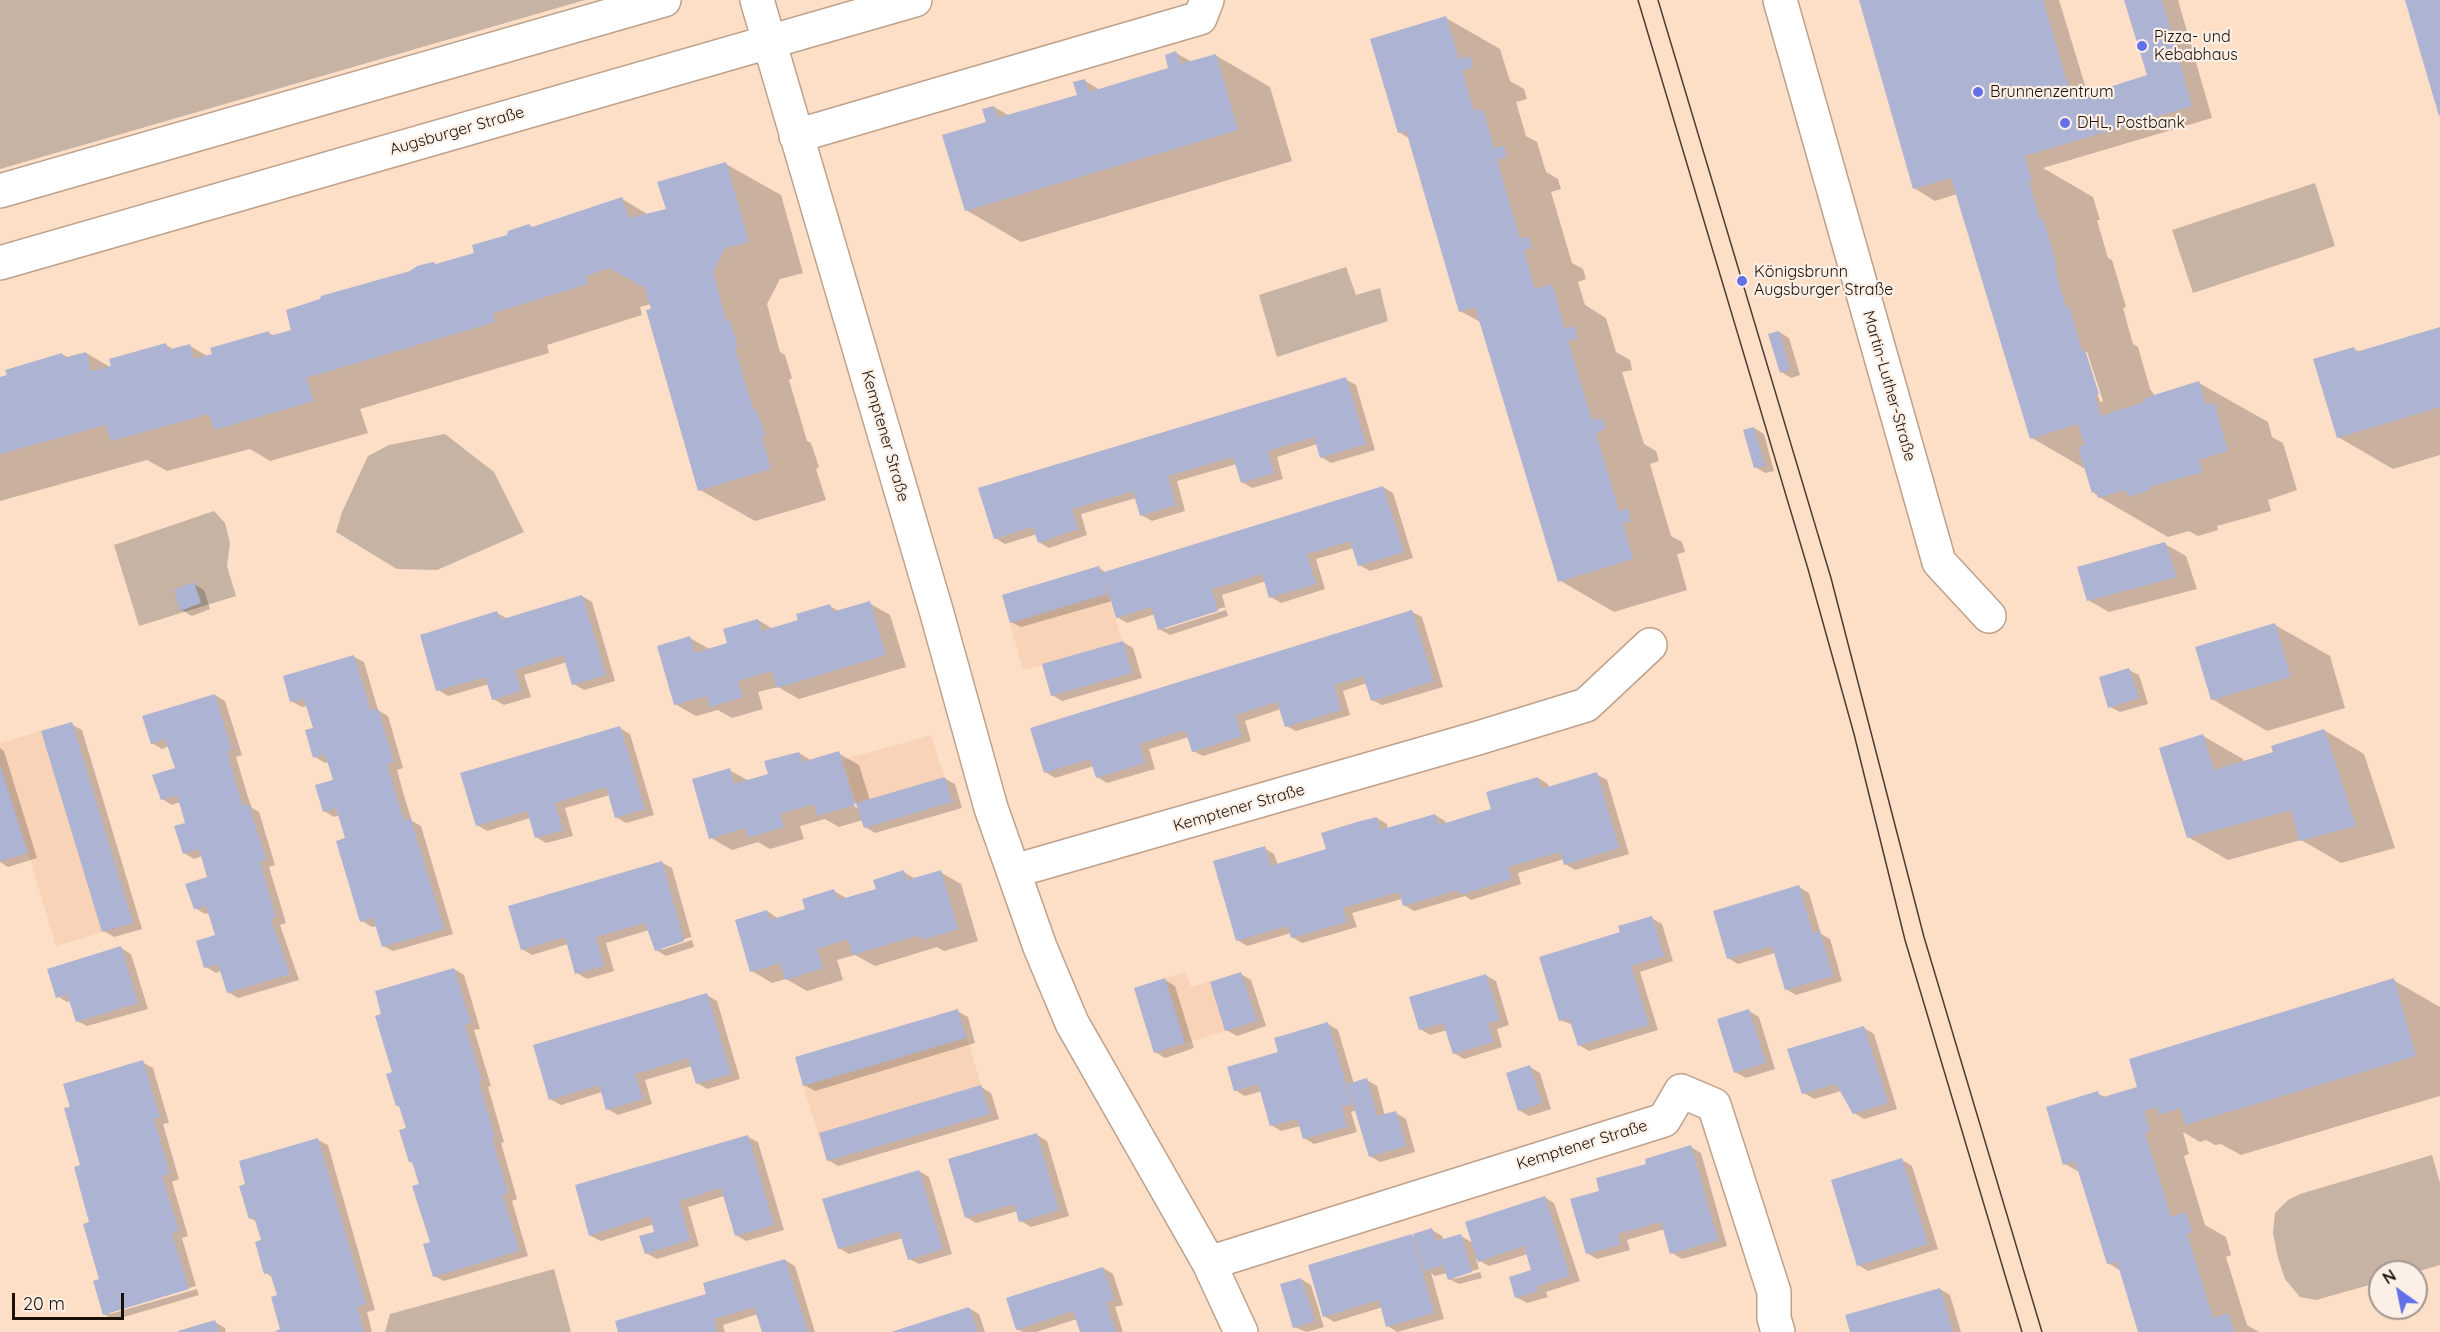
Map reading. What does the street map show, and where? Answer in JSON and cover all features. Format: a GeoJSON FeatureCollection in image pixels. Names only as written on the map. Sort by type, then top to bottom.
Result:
{"type":"FeatureCollection","features":[{"type":"Feature","properties":{"kind":"street"},"geometry":{"type":"LineString","coordinates":[[0,191],[664,0]]}},
{"type":"Feature","properties":{"kind":"street","name":"Kemptener Straße"},"geometry":{"type":"LineString","coordinates":[[757,0],[933,598],[991,808],[1040,947],[1072,1023],[1209,1263],[1241,1332]]}},
{"type":"Feature","properties":{"kind":"street","name":"Augsburger Straße"},"geometry":{"type":"LineString","coordinates":[[0,263],[915,0]]}},
{"type":"Feature","properties":{"kind":"street"},"geometry":{"type":"LineString","coordinates":[[796,136],[1200,18],[1208,0]]}},
{"type":"Feature","properties":{"kind":"street","name":"Martin-Luther-Straße"},"geometry":{"type":"LineString","coordinates":[[1780,0],[1939,562],[1989,616]]}},
{"type":"Feature","properties":{"kind":"street","name":"Kemptener Straße"},"geometry":{"type":"LineString","coordinates":[[1014,871],[1398,762],[1586,705],[1650,645]]}},
{"type":"Feature","properties":{"kind":"street","name":"Kemptener Straße"},"geometry":{"type":"LineString","coordinates":[[1209,1263],[1664,1120],[1681,1092],[1714,1105],[1774,1292],[1774,1318],[1778,1332]]}},
{"type":"Feature","properties":{"kind":"shaded area"},"geometry":{"type":"Polygon","coordinates":[[[0,0],[585,0],[0,169],[0,0]]]}},
{"type":"Feature","properties":{"kind":"shaded area"},"geometry":{"type":"Polygon","coordinates":[[[2315,183],[2335,246],[2193,293],[2172,230],[2315,183]]]}},
{"type":"Feature","properties":{"kind":"shaded area"},"geometry":{"type":"Polygon","coordinates":[[[1346,267],[1356,295],[1380,288],[1388,321],[1277,357],[1259,295],[1346,267]]]}},
{"type":"Feature","properties":{"kind":"shaded area"},"geometry":{"type":"Polygon","coordinates":[[[445,434],[494,472],[524,532],[437,570],[397,569],[336,532],[342,512],[368,456],[389,445],[445,434]]]}},
{"type":"Feature","properties":{"kind":"shaded area"},"geometry":{"type":"Polygon","coordinates":[[[214,511],[225,523],[230,543],[227,566],[236,596],[139,626],[114,545],[214,511]]]}},
{"type":"Feature","properties":{"kind":"shaded area"},"geometry":{"type":"Polygon","coordinates":[[[1099,566],[1132,673],[1051,696],[1042,665],[1023,670],[1002,595],[1099,566]]]}},
{"type":"Feature","properties":{"kind":"shaded area"},"geometry":{"type":"Polygon","coordinates":[[[72,722],[133,923],[56,946],[28,853],[0,861],[0,743],[72,722]]]}},
{"type":"Feature","properties":{"kind":"shaded area"},"geometry":{"type":"Polygon","coordinates":[[[931,735],[952,802],[864,828],[842,760],[931,735]]]}},
{"type":"Feature","properties":{"kind":"shaded area"},"geometry":{"type":"Polygon","coordinates":[[[1186,972],[1191,987],[1241,972],[1257,1021],[1154,1053],[1134,988],[1186,972]]]}},
{"type":"Feature","properties":{"kind":"shaded area"},"geometry":{"type":"Polygon","coordinates":[[[958,1009],[990,1114],[827,1161],[803,1086],[958,1009]]]}},
{"type":"Feature","properties":{"kind":"shaded area"},"geometry":{"type":"Polygon","coordinates":[[[2432,1155],[2440,1183],[2440,1265],[2428,1268],[2428,1260],[2368,1260],[2368,1285],[2316,1300],[2300,1297],[2285,1279],[2273,1233],[2275,1213],[2288,1200],[2300,1194],[2432,1155]]]}},
{"type":"Feature","properties":{"kind":"shaded area"},"geometry":{"type":"Polygon","coordinates":[[[554,1269],[571,1332],[385,1332],[390,1314],[554,1269]]]}},
{"type":"Feature","properties":{"kind":"building"},"geometry":{"type":"Polygon","coordinates":[[[1859,0],[2043,0],[2072,99],[2147,75],[2124,0],[2162,0],[2192,106],[2025,156],[2032,181],[2029,181],[2040,220],[2043,219],[2051,244],[2057,267],[2055,269],[2066,307],[2069,305],[2082,351],[2085,350],[2099,394],[2095,396],[2101,416],[2144,402],[2143,399],[2154,395],[2199,381],[2206,405],[2214,402],[2228,451],[2199,460],[2203,472],[2149,487],[2150,490],[2128,497],[2125,490],[2098,498],[2096,491],[2092,493],[2078,447],[2084,445],[2078,424],[2030,439],[1951,178],[1913,189],[1859,0]]]}},
{"type":"Feature","properties":{"kind":"building"},"geometry":{"type":"Polygon","coordinates":[[[2405,0],[2440,0],[2439,116],[2405,0]]]}},
{"type":"Feature","properties":{"kind":"building"},"geometry":{"type":"Polygon","coordinates":[[[1446,16],[1459,59],[1470,56],[1472,61],[1473,67],[1462,71],[1474,111],[1483,109],[1494,148],[1504,146],[1507,157],[1497,160],[1520,239],[1528,236],[1532,248],[1524,250],[1535,289],[1552,284],[1565,329],[1575,326],[1578,338],[1568,341],[1592,420],[1602,418],[1605,429],[1596,433],[1619,511],[1628,509],[1631,521],[1623,523],[1633,559],[1558,582],[1475,307],[1459,312],[1406,131],[1398,133],[1370,39],[1446,16]]]}},
{"type":"Feature","properties":{"kind":"building"},"geometry":{"type":"Polygon","coordinates":[[[1176,51],[1180,64],[1216,54],[1238,130],[965,211],[942,135],[986,122],[982,109],[994,106],[997,118],[1077,95],[1073,82],[1085,79],[1089,92],[1168,68],[1165,55],[1176,51]]]}},
{"type":"Feature","properties":{"kind":"building"},"geometry":{"type":"Polygon","coordinates":[[[726,162],[749,242],[725,248],[713,272],[726,320],[730,321],[738,346],[735,348],[753,409],[756,410],[765,435],[762,438],[771,469],[698,491],[646,310],[651,309],[645,288],[609,268],[586,276],[588,284],[493,313],[495,322],[306,378],[314,401],[214,430],[209,414],[111,441],[106,425],[0,454],[0,377],[7,375],[5,370],[62,353],[64,358],[86,352],[91,371],[111,366],[109,359],[166,343],[168,350],[190,344],[194,359],[212,354],[210,348],[269,331],[270,336],[291,330],[286,310],[320,299],[321,296],[410,271],[417,266],[433,262],[436,264],[474,253],[472,245],[507,235],[508,231],[529,224],[532,227],[622,197],[629,218],[666,209],[657,182],[726,162]]]}},
{"type":"Feature","properties":{"kind":"building"},"geometry":{"type":"Polygon","coordinates":[[[2440,327],[2440,407],[2337,438],[2313,359],[2354,347],[2356,352],[2440,327]]]}},
{"type":"Feature","properties":{"kind":"building"},"geometry":{"type":"Polygon","coordinates":[[[1779,331],[1790,369],[1780,373],[1768,334],[1779,331]]]}},
{"type":"Feature","properties":{"kind":"building"},"geometry":{"type":"Polygon","coordinates":[[[1346,377],[1366,444],[1320,458],[1314,437],[1268,451],[1274,473],[1241,483],[1233,457],[1168,476],[1176,505],[1140,516],[1133,491],[1072,509],[1078,529],[1038,543],[1033,527],[994,539],[978,488],[1346,377]]]}},
{"type":"Feature","properties":{"kind":"building"},"geometry":{"type":"Polygon","coordinates":[[[1754,427],[1765,466],[1754,468],[1743,430],[1754,427]]]}},
{"type":"Feature","properties":{"kind":"building"},"geometry":{"type":"Polygon","coordinates":[[[1383,486],[1404,552],[1358,566],[1350,541],[1307,554],[1316,584],[1269,598],[1262,574],[1212,589],[1218,611],[1158,630],[1151,607],[1116,618],[1105,582],[1107,594],[1010,623],[1002,595],[1099,566],[1101,573],[1383,486]]]}},
{"type":"Feature","properties":{"kind":"building"},"geometry":{"type":"Polygon","coordinates":[[[2165,542],[2177,577],[2087,601],[2077,567],[2165,542]]]}},
{"type":"Feature","properties":{"kind":"building"},"geometry":{"type":"Polygon","coordinates":[[[194,582],[201,603],[180,611],[174,590],[194,582]]]}},
{"type":"Feature","properties":{"kind":"building"},"geometry":{"type":"Polygon","coordinates":[[[582,595],[606,675],[572,685],[563,655],[515,670],[521,691],[492,700],[485,677],[436,691],[420,635],[497,611],[500,620],[582,595]]]}},
{"type":"Feature","properties":{"kind":"building"},"geometry":{"type":"Polygon","coordinates":[[[870,601],[886,655],[777,688],[772,671],[738,681],[743,697],[710,707],[707,696],[674,705],[657,646],[690,636],[695,653],[727,643],[723,629],[758,619],[762,631],[798,620],[796,614],[830,604],[832,612],[870,601]]]}},
{"type":"Feature","properties":{"kind":"building"},"geometry":{"type":"Polygon","coordinates":[[[1412,610],[1434,681],[1371,701],[1363,676],[1334,685],[1341,710],[1285,727],[1277,702],[1235,715],[1242,736],[1192,752],[1185,730],[1139,744],[1145,763],[1096,778],[1090,759],[1044,773],[1030,728],[1412,610]]]}},
{"type":"Feature","properties":{"kind":"building"},"geometry":{"type":"Polygon","coordinates":[[[2275,623],[2291,677],[2211,700],[2195,647],[2275,623]]]}},
{"type":"Feature","properties":{"kind":"building"},"geometry":{"type":"Polygon","coordinates":[[[1123,641],[1132,673],[1051,696],[1042,664],[1123,641]]]}},
{"type":"Feature","properties":{"kind":"building"},"geometry":{"type":"Polygon","coordinates":[[[354,655],[371,711],[378,709],[394,762],[387,764],[395,792],[404,820],[411,819],[444,929],[382,947],[373,918],[360,922],[336,841],[345,838],[336,808],[323,812],[315,785],[333,780],[325,754],[313,758],[305,730],[313,728],[304,699],[290,702],[283,676],[354,655]]]}},
{"type":"Feature","properties":{"kind":"building"},"geometry":{"type":"Polygon","coordinates":[[[2129,668],[2139,698],[2108,708],[2099,677],[2129,668]]]}},
{"type":"Feature","properties":{"kind":"building"},"geometry":{"type":"Polygon","coordinates":[[[215,694],[232,750],[227,751],[238,791],[243,806],[249,805],[266,860],[260,862],[276,917],[271,920],[290,974],[227,993],[218,964],[204,968],[196,941],[215,935],[206,906],[194,909],[185,884],[207,877],[199,849],[183,854],[174,826],[185,823],[177,795],[161,800],[152,775],[175,768],[165,739],[151,744],[142,716],[215,694]]]}},
{"type":"Feature","properties":{"kind":"building"},"geometry":{"type":"Polygon","coordinates":[[[72,722],[133,923],[102,932],[41,731],[72,722]]]}},
{"type":"Feature","properties":{"kind":"building"},"geometry":{"type":"Polygon","coordinates":[[[620,726],[645,809],[615,818],[606,787],[555,803],[563,830],[535,838],[527,811],[476,826],[460,773],[620,726]]]}},
{"type":"Feature","properties":{"kind":"building"},"geometry":{"type":"Polygon","coordinates":[[[2324,729],[2356,826],[2299,841],[2291,810],[2187,838],[2159,748],[2203,734],[2214,770],[2273,752],[2271,746],[2324,729]]]}},
{"type":"Feature","properties":{"kind":"building"},"geometry":{"type":"Polygon","coordinates":[[[839,751],[855,805],[817,816],[814,804],[780,814],[784,827],[748,838],[745,828],[709,839],[692,779],[730,768],[734,784],[768,774],[764,761],[799,752],[802,762],[839,751]]]}},
{"type":"Feature","properties":{"kind":"building"},"geometry":{"type":"Polygon","coordinates":[[[0,765],[28,853],[0,861],[0,765]]]}},
{"type":"Feature","properties":{"kind":"building"},"geometry":{"type":"Polygon","coordinates":[[[1597,772],[1619,848],[1564,865],[1560,852],[1508,867],[1512,879],[1460,895],[1458,890],[1403,906],[1399,892],[1343,908],[1347,922],[1291,938],[1288,926],[1236,941],[1213,861],[1265,846],[1270,866],[1326,849],[1321,833],[1357,822],[1377,817],[1380,830],[1435,814],[1439,825],[1491,809],[1486,792],[1538,777],[1541,789],[1597,772]]]}},
{"type":"Feature","properties":{"kind":"building"},"geometry":{"type":"Polygon","coordinates":[[[945,777],[952,802],[864,828],[856,803],[945,777]]]}},
{"type":"Feature","properties":{"kind":"building"},"geometry":{"type":"Polygon","coordinates":[[[662,861],[684,941],[655,951],[645,923],[596,937],[604,966],[575,974],[565,937],[521,950],[508,906],[662,861]]]}},
{"type":"Feature","properties":{"kind":"building"},"geometry":{"type":"Polygon","coordinates":[[[904,870],[907,880],[941,870],[958,929],[922,940],[920,935],[852,955],[848,939],[817,949],[823,968],[785,980],[780,963],[750,972],[735,920],[767,910],[770,920],[805,909],[802,899],[834,889],[838,900],[876,889],[873,880],[904,870]]]}},
{"type":"Feature","properties":{"kind":"building"},"geometry":{"type":"Polygon","coordinates":[[[1799,885],[1813,933],[1820,931],[1833,976],[1785,990],[1772,946],[1727,959],[1713,911],[1799,885]]]}},
{"type":"Feature","properties":{"kind":"building"},"geometry":{"type":"Polygon","coordinates":[[[1652,916],[1664,956],[1631,966],[1649,1025],[1578,1046],[1569,1018],[1559,1021],[1539,957],[1620,932],[1618,926],[1652,916]]]}},
{"type":"Feature","properties":{"kind":"building"},"geometry":{"type":"Polygon","coordinates":[[[121,946],[138,1003],[76,1022],[67,994],[56,998],[47,969],[121,946]]]}},
{"type":"Feature","properties":{"kind":"building"},"geometry":{"type":"Polygon","coordinates":[[[454,968],[471,1023],[465,1025],[482,1081],[479,1082],[495,1137],[492,1138],[508,1193],[503,1195],[519,1251],[433,1277],[423,1244],[430,1242],[412,1186],[419,1184],[399,1130],[406,1128],[386,1074],[392,1072],[375,1016],[381,1014],[375,991],[454,968]]]}},
{"type":"Feature","properties":{"kind":"building"},"geometry":{"type":"Polygon","coordinates":[[[1241,972],[1257,1021],[1225,1031],[1210,982],[1241,972]]]}},
{"type":"Feature","properties":{"kind":"building"},"geometry":{"type":"Polygon","coordinates":[[[1486,974],[1500,1020],[1488,1023],[1493,1042],[1453,1054],[1443,1023],[1419,1030],[1409,997],[1486,974]]]}},
{"type":"Feature","properties":{"kind":"building"},"geometry":{"type":"Polygon","coordinates":[[[1165,978],[1185,1043],[1154,1053],[1134,988],[1165,978]]]}},
{"type":"Feature","properties":{"kind":"building"},"geometry":{"type":"Polygon","coordinates":[[[2394,978],[2416,1056],[2185,1125],[2180,1108],[2159,1115],[2157,1107],[2144,1111],[2150,1131],[2145,1133],[2171,1217],[2186,1212],[2192,1232],[2187,1234],[2213,1318],[2228,1313],[2234,1332],[2138,1332],[2117,1262],[2107,1264],[2075,1161],[2063,1165],[2046,1107],[2098,1091],[2100,1098],[2137,1087],[2129,1059],[2394,978]]]}},
{"type":"Feature","properties":{"kind":"building"},"geometry":{"type":"Polygon","coordinates":[[[707,993],[731,1074],[696,1084],[688,1058],[635,1074],[643,1099],[606,1110],[599,1085],[549,1100],[533,1045],[707,993]]]}},
{"type":"Feature","properties":{"kind":"building"},"geometry":{"type":"Polygon","coordinates":[[[958,1009],[966,1038],[803,1086],[795,1057],[958,1009]]]}},
{"type":"Feature","properties":{"kind":"building"},"geometry":{"type":"Polygon","coordinates":[[[1749,1009],[1766,1063],[1734,1073],[1717,1019],[1749,1009]]]}},
{"type":"Feature","properties":{"kind":"building"},"geometry":{"type":"Polygon","coordinates":[[[1328,1022],[1352,1104],[1342,1107],[1347,1127],[1303,1139],[1297,1119],[1270,1126],[1258,1084],[1234,1091],[1227,1067],[1278,1052],[1274,1038],[1328,1022]]]}},
{"type":"Feature","properties":{"kind":"building"},"geometry":{"type":"Polygon","coordinates":[[[1864,1026],[1888,1103],[1853,1114],[1836,1084],[1802,1094],[1787,1049],[1864,1026]]]}},
{"type":"Feature","properties":{"kind":"building"},"geometry":{"type":"Polygon","coordinates":[[[143,1060],[160,1117],[154,1119],[170,1174],[162,1176],[179,1231],[172,1233],[189,1289],[103,1315],[93,1281],[99,1279],[83,1224],[89,1222],[74,1167],[80,1165],[64,1108],[70,1107],[63,1084],[143,1060]]]}},
{"type":"Feature","properties":{"kind":"building"},"geometry":{"type":"Polygon","coordinates":[[[1530,1065],[1542,1103],[1518,1111],[1506,1073],[1530,1065]]]}},
{"type":"Feature","properties":{"kind":"building"},"geometry":{"type":"Polygon","coordinates":[[[1367,1078],[1377,1116],[1396,1111],[1406,1146],[1369,1157],[1347,1084],[1367,1078]]]}},
{"type":"Feature","properties":{"kind":"building"},"geometry":{"type":"Polygon","coordinates":[[[981,1085],[990,1114],[827,1161],[819,1133],[981,1085]]]}},
{"type":"Feature","properties":{"kind":"building"},"geometry":{"type":"Polygon","coordinates":[[[1037,1133],[1059,1210],[1019,1222],[1014,1204],[965,1218],[948,1159],[1037,1133]]]}},
{"type":"Feature","properties":{"kind":"building"},"geometry":{"type":"Polygon","coordinates":[[[748,1135],[774,1225],[735,1236],[721,1188],[679,1201],[690,1240],[645,1254],[639,1236],[654,1232],[650,1216],[589,1236],[575,1185],[748,1135]]]}},
{"type":"Feature","properties":{"kind":"building"},"geometry":{"type":"Polygon","coordinates":[[[318,1138],[366,1304],[357,1307],[364,1332],[274,1332],[280,1329],[271,1297],[277,1295],[270,1273],[264,1274],[255,1242],[261,1240],[254,1217],[249,1219],[239,1186],[245,1184],[239,1161],[318,1138]]]}},
{"type":"Feature","properties":{"kind":"building"},"geometry":{"type":"Polygon","coordinates":[[[1691,1145],[1718,1240],[1670,1254],[1661,1222],[1618,1234],[1620,1245],[1586,1254],[1570,1199],[1599,1191],[1596,1178],[1646,1164],[1645,1159],[1691,1145]]]}},
{"type":"Feature","properties":{"kind":"building"},"geometry":{"type":"Polygon","coordinates":[[[1902,1158],[1928,1244],[1857,1266],[1831,1180],[1902,1158]]]}},
{"type":"Feature","properties":{"kind":"building"},"geometry":{"type":"Polygon","coordinates":[[[919,1170],[943,1249],[908,1260],[899,1231],[838,1249],[822,1199],[919,1170]]]}},
{"type":"Feature","properties":{"kind":"building"},"geometry":{"type":"Polygon","coordinates":[[[1545,1196],[1570,1276],[1537,1286],[1538,1291],[1515,1298],[1509,1277],[1531,1270],[1524,1246],[1478,1262],[1465,1222],[1545,1196]]]}},
{"type":"Feature","properties":{"kind":"building"},"geometry":{"type":"Polygon","coordinates":[[[1432,1228],[1436,1241],[1461,1234],[1472,1272],[1448,1280],[1443,1265],[1424,1271],[1413,1234],[1432,1228]]]}},
{"type":"Feature","properties":{"kind":"building"},"geometry":{"type":"Polygon","coordinates":[[[1412,1234],[1434,1313],[1386,1327],[1379,1300],[1323,1317],[1308,1265],[1412,1234]]]}},
{"type":"Feature","properties":{"kind":"building"},"geometry":{"type":"Polygon","coordinates":[[[785,1259],[808,1332],[762,1332],[754,1307],[714,1319],[717,1332],[618,1332],[615,1321],[706,1294],[703,1283],[785,1259]]]}},
{"type":"Feature","properties":{"kind":"building"},"geometry":{"type":"Polygon","coordinates":[[[1103,1267],[1114,1300],[1106,1302],[1116,1332],[1080,1332],[1073,1311],[1016,1330],[1006,1298],[1103,1267]]]}},
{"type":"Feature","properties":{"kind":"building"},"geometry":{"type":"Polygon","coordinates":[[[1301,1278],[1315,1321],[1293,1328],[1280,1284],[1301,1278]]]}},
{"type":"Feature","properties":{"kind":"building"},"geometry":{"type":"Polygon","coordinates":[[[1940,1288],[1953,1332],[1850,1332],[1845,1315],[1940,1288]]]}},
{"type":"Feature","properties":{"kind":"building"},"geometry":{"type":"Polygon","coordinates":[[[969,1307],[978,1332],[891,1332],[969,1307]]]}},
{"type":"Feature","properties":{"kind":"building"},"geometry":{"type":"Polygon","coordinates":[[[215,1320],[219,1332],[178,1332],[178,1331],[215,1320]]]}},
{"type":"Feature","properties":{"kind":"tram line"},"geometry":{"type":"LineString","coordinates":[[1638,0],[1808,569],[1854,734],[1905,940],[2022,1332]]}},
{"type":"Feature","properties":{"kind":"tram line"},"geometry":{"type":"LineString","coordinates":[[1658,0],[1831,578],[1924,937],[2042,1332]]}},
{"type":"Feature","properties":{"kind":"place","name":"Pizza- und Kebabhaus"},"geometry":{"type":"Point","coordinates":[2142,46]}},
{"type":"Feature","properties":{"kind":"place","name":"Brunnenzentrum"},"geometry":{"type":"Point","coordinates":[1978,92]}},
{"type":"Feature","properties":{"kind":"place","name":"DHL, Postbank"},"geometry":{"type":"Point","coordinates":[2065,123]}},
{"type":"Feature","properties":{"kind":"place","name":"Königsbrunn Augsburger Straße"},"geometry":{"type":"Point","coordinates":[1742,281]}}]}
